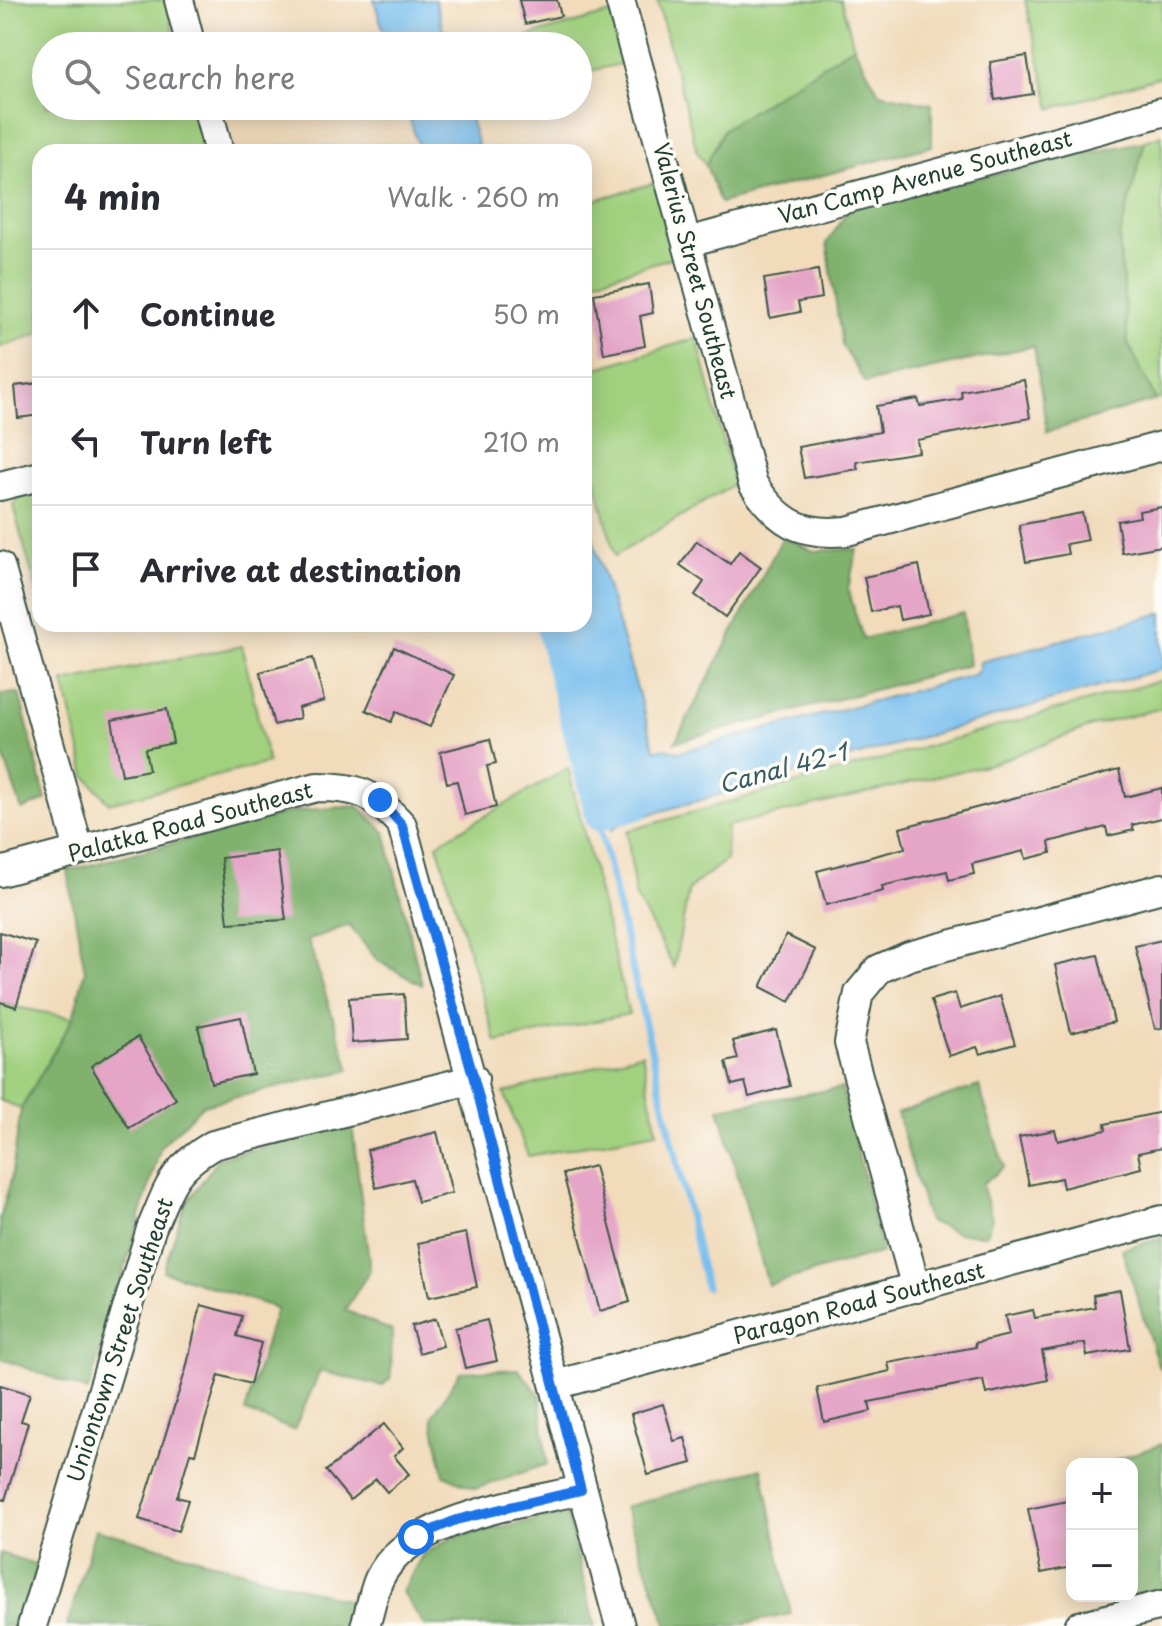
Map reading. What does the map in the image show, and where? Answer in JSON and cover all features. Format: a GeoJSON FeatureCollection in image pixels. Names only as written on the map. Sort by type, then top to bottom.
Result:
{"type":"FeatureCollection","features":[{"type":"Feature","properties":{"kind":"street"},"geometry":{"type":"LineString","coordinates":[[179,0],[187,32]]}},
{"type":"Feature","properties":{"kind":"street","name":"Valerius Street Southeast"},"geometry":{"type":"LineString","coordinates":[[620,0],[753,484],[771,512],[795,525],[823,534],[847,531],[1162,446]]}},
{"type":"Feature","properties":{"kind":"street","name":"Van Camp Avenue Southeast"},"geometry":{"type":"LineString","coordinates":[[688,242],[1162,112]]}},
{"type":"Feature","properties":{"kind":"street"},"geometry":{"type":"LineString","coordinates":[[211,120],[217,144]]}},
{"type":"Feature","properties":{"kind":"street"},"geometry":{"type":"LineString","coordinates":[[0,486],[32,478]]}},
{"type":"Feature","properties":{"kind":"street"},"geometry":{"type":"LineString","coordinates":[[0,566],[79,850]]}},
{"type":"Feature","properties":{"kind":"street","name":"Palatka Road Southeast"},"geometry":{"type":"LineString","coordinates":[[0,872],[317,787],[350,787],[380,800],[402,825],[474,1079]]}},
{"type":"Feature","properties":{"kind":"street"},"geometry":{"type":"LineString","coordinates":[[916,1288],[849,1043],[859,993],[879,969],[909,956],[1162,888]]}},
{"type":"Feature","properties":{"kind":"street"},"geometry":{"type":"LineString","coordinates":[[474,1079],[581,1490],[620,1626]]}},
{"type":"Feature","properties":{"kind":"street","name":"Uniontown Street Southeast"},"geometry":{"type":"LineString","coordinates":[[32,1626],[151,1229],[170,1184],[186,1161],[213,1145],[474,1079]]}},
{"type":"Feature","properties":{"kind":"street","name":"Paragon Road Southeast"},"geometry":{"type":"LineString","coordinates":[[555,1385],[1162,1220]]}},
{"type":"Feature","properties":{"kind":"street"},"geometry":{"type":"LineString","coordinates":[[365,1626],[380,1577],[416,1537],[456,1520],[581,1490]]}},
{"type":"Feature","properties":{"kind":"street"},"geometry":{"type":"LineString","coordinates":[[1079,1626],[1162,1605]]}},
{"type":"Feature","properties":{"kind":"green space"},"geometry":{"type":"Polygon","coordinates":[[[0,0],[165,0],[174,32],[32,32],[32,120],[199,120],[205,144],[32,144],[32,336],[0,347],[0,0]]]}},
{"type":"Feature","properties":{"kind":"green space"},"geometry":{"type":"Polygon","coordinates":[[[657,0],[841,0],[854,46],[724,129],[706,165],[697,151],[657,0]]]}},
{"type":"Feature","properties":{"kind":"green space"},"geometry":{"type":"Polygon","coordinates":[[[1025,0],[1162,0],[1162,76],[1051,109],[1025,0]]]}},
{"type":"Feature","properties":{"kind":"green space"},"geometry":{"type":"Polygon","coordinates":[[[611,13],[624,63],[592,71],[592,32],[543,32],[611,13]]]}},
{"type":"Feature","properties":{"kind":"green space"},"geometry":{"type":"Polygon","coordinates":[[[854,46],[879,93],[932,104],[932,146],[720,203],[706,165],[724,129],[854,46]]]}},
{"type":"Feature","properties":{"kind":"green space"},"geometry":{"type":"Polygon","coordinates":[[[1162,135],[1162,399],[1156,400],[1128,344],[1119,239],[1145,141],[1162,135]]]}},
{"type":"Feature","properties":{"kind":"green space"},"geometry":{"type":"Polygon","coordinates":[[[1145,141],[1119,239],[1128,343],[1156,400],[1047,432],[1034,346],[865,383],[842,345],[827,243],[851,206],[1145,141]]]}},
{"type":"Feature","properties":{"kind":"green space"},"geometry":{"type":"Polygon","coordinates":[[[654,183],[677,256],[592,282],[592,201],[654,183]]]}},
{"type":"Feature","properties":{"kind":"green space"},"geometry":{"type":"Polygon","coordinates":[[[697,338],[734,484],[615,556],[592,465],[592,370],[697,338]]]}},
{"type":"Feature","properties":{"kind":"green space"},"geometry":{"type":"Polygon","coordinates":[[[32,489],[32,574],[13,506],[26,491],[32,489]]]}},
{"type":"Feature","properties":{"kind":"green space"},"geometry":{"type":"Polygon","coordinates":[[[783,537],[813,551],[857,549],[848,589],[863,639],[963,613],[969,665],[675,742],[783,537]]]}},
{"type":"Feature","properties":{"kind":"green space"},"geometry":{"type":"Polygon","coordinates":[[[242,646],[268,763],[109,803],[86,776],[64,682],[242,646]]]}},
{"type":"Feature","properties":{"kind":"green space"},"geometry":{"type":"Polygon","coordinates":[[[1162,680],[1162,708],[1092,726],[994,763],[727,826],[726,860],[689,889],[674,967],[635,895],[627,831],[1162,680]]]}},
{"type":"Feature","properties":{"kind":"green space"},"geometry":{"type":"Polygon","coordinates":[[[19,693],[46,800],[22,810],[0,746],[0,694],[19,693]]]}},
{"type":"Feature","properties":{"kind":"green space"},"geometry":{"type":"Polygon","coordinates":[[[568,768],[629,1014],[496,1042],[437,844],[568,768]]]}},
{"type":"Feature","properties":{"kind":"green space"},"geometry":{"type":"Polygon","coordinates":[[[358,806],[385,832],[422,985],[378,961],[349,925],[308,940],[350,1070],[203,1105],[161,1146],[88,1391],[0,1358],[0,1219],[11,1179],[21,1109],[73,1018],[85,971],[67,871],[295,811],[358,806]]]}},
{"type":"Feature","properties":{"kind":"green space"},"geometry":{"type":"Polygon","coordinates":[[[0,1004],[73,1018],[21,1109],[0,1100],[0,1004]]]}},
{"type":"Feature","properties":{"kind":"green space"},"geometry":{"type":"Polygon","coordinates":[[[642,1053],[657,1132],[528,1156],[504,1093],[642,1053]]]}},
{"type":"Feature","properties":{"kind":"green space"},"geometry":{"type":"Polygon","coordinates":[[[979,1086],[1004,1167],[982,1184],[992,1219],[986,1235],[958,1233],[928,1221],[897,1113],[979,1086]]]}},
{"type":"Feature","properties":{"kind":"green space"},"geometry":{"type":"Polygon","coordinates":[[[842,1088],[882,1252],[768,1285],[719,1108],[842,1088]]]}},
{"type":"Feature","properties":{"kind":"green space"},"geometry":{"type":"Polygon","coordinates":[[[352,1124],[370,1270],[345,1310],[392,1331],[391,1378],[382,1386],[320,1371],[294,1430],[245,1412],[276,1308],[163,1271],[185,1205],[219,1158],[352,1124]]]}},
{"type":"Feature","properties":{"kind":"green space"},"geometry":{"type":"Polygon","coordinates":[[[1162,1238],[1162,1368],[1159,1368],[1122,1249],[1162,1238]]]}},
{"type":"Feature","properties":{"kind":"green space"},"geometry":{"type":"Polygon","coordinates":[[[518,1369],[540,1395],[547,1464],[475,1489],[444,1475],[432,1417],[460,1372],[518,1369]]]}},
{"type":"Feature","properties":{"kind":"green space"},"geometry":{"type":"Polygon","coordinates":[[[1162,1444],[1162,1589],[1138,1596],[1138,1458],[1122,1458],[1162,1444]]]}},
{"type":"Feature","properties":{"kind":"green space"},"geometry":{"type":"Polygon","coordinates":[[[762,1468],[791,1614],[733,1626],[667,1626],[625,1507],[762,1468]]]}},
{"type":"Feature","properties":{"kind":"green space"},"geometry":{"type":"Polygon","coordinates":[[[567,1514],[595,1626],[425,1626],[402,1592],[423,1554],[454,1537],[567,1514]]]}},
{"type":"Feature","properties":{"kind":"green space"},"geometry":{"type":"Polygon","coordinates":[[[95,1529],[349,1601],[346,1626],[67,1626],[95,1529]]]}},
{"type":"Feature","properties":{"kind":"green space"},"geometry":{"type":"Polygon","coordinates":[[[0,1553],[38,1565],[19,1626],[0,1626],[0,1553]]]}},
{"type":"Feature","properties":{"kind":"water"},"geometry":{"type":"Polygon","coordinates":[[[374,0],[435,0],[444,32],[384,32],[374,0]]]}},
{"type":"Feature","properties":{"kind":"water"},"geometry":{"type":"Polygon","coordinates":[[[410,120],[470,120],[478,144],[418,144],[410,120]]]}},
{"type":"Feature","properties":{"kind":"water"},"geometry":{"type":"Polygon","coordinates":[[[592,535],[655,750],[666,748],[679,752],[973,675],[979,671],[980,662],[1162,613],[1162,669],[623,822],[612,830],[556,632],[592,632],[592,535]]]}},
{"type":"Feature","properties":{"kind":"building"},"geometry":{"type":"Polygon","coordinates":[[[519,0],[557,0],[561,16],[525,24],[519,0]]]}},
{"type":"Feature","properties":{"kind":"building"},"geometry":{"type":"Polygon","coordinates":[[[1027,56],[1033,94],[995,100],[990,62],[1027,56]]]}},
{"type":"Feature","properties":{"kind":"building"},"geometry":{"type":"Polygon","coordinates":[[[818,270],[822,298],[798,302],[800,312],[770,318],[764,279],[818,270]]]}},
{"type":"Feature","properties":{"kind":"building"},"geometry":{"type":"Polygon","coordinates":[[[649,284],[653,313],[640,316],[645,346],[604,354],[594,294],[649,284]]]}},
{"type":"Feature","properties":{"kind":"building"},"geometry":{"type":"Polygon","coordinates":[[[1024,380],[1030,418],[917,440],[919,452],[856,462],[858,469],[804,478],[798,447],[880,432],[876,406],[918,399],[920,406],[962,399],[961,391],[1024,380]]]}},
{"type":"Feature","properties":{"kind":"building"},"geometry":{"type":"Polygon","coordinates":[[[32,384],[32,416],[18,418],[15,386],[32,384]]]}},
{"type":"Feature","properties":{"kind":"building"},"geometry":{"type":"Polygon","coordinates":[[[1162,507],[1162,546],[1122,553],[1117,521],[1140,517],[1139,511],[1162,507]]]}},
{"type":"Feature","properties":{"kind":"building"},"geometry":{"type":"Polygon","coordinates":[[[1082,513],[1088,540],[1066,544],[1068,554],[1026,562],[1019,525],[1082,513]]]}},
{"type":"Feature","properties":{"kind":"building"},"geometry":{"type":"Polygon","coordinates":[[[697,541],[730,564],[739,551],[761,567],[725,617],[695,595],[704,582],[680,565],[697,541]]]}},
{"type":"Feature","properties":{"kind":"building"},"geometry":{"type":"Polygon","coordinates":[[[919,565],[929,614],[900,620],[897,606],[871,612],[864,577],[919,565]]]}},
{"type":"Feature","properties":{"kind":"building"},"geometry":{"type":"Polygon","coordinates":[[[394,647],[454,675],[430,727],[396,712],[391,722],[366,710],[394,647]]]}},
{"type":"Feature","properties":{"kind":"building"},"geometry":{"type":"Polygon","coordinates":[[[313,658],[324,701],[298,708],[300,718],[274,725],[260,672],[313,658]]]}},
{"type":"Feature","properties":{"kind":"building"},"geometry":{"type":"Polygon","coordinates":[[[167,709],[173,743],[145,749],[149,770],[122,775],[112,720],[167,709]]]}},
{"type":"Feature","properties":{"kind":"building"},"geometry":{"type":"Polygon","coordinates":[[[490,739],[496,764],[487,766],[496,807],[465,815],[457,781],[447,783],[440,752],[490,739]]]}},
{"type":"Feature","properties":{"kind":"building"},"geometry":{"type":"Polygon","coordinates":[[[1119,770],[1125,797],[1162,788],[1162,818],[1132,825],[1134,830],[1108,836],[1106,827],[1049,842],[1051,853],[1026,859],[1024,851],[972,864],[974,874],[949,880],[947,871],[882,886],[883,891],[826,905],[817,871],[905,848],[900,828],[1119,770]]]}},
{"type":"Feature","properties":{"kind":"building"},"geometry":{"type":"Polygon","coordinates":[[[277,851],[286,920],[228,923],[221,858],[277,851]]]}},
{"type":"Feature","properties":{"kind":"building"},"geometry":{"type":"Polygon","coordinates":[[[0,932],[36,943],[16,1007],[0,1002],[0,932]]]}},
{"type":"Feature","properties":{"kind":"building"},"geometry":{"type":"Polygon","coordinates":[[[786,935],[816,950],[790,1002],[761,987],[786,935]]]}},
{"type":"Feature","properties":{"kind":"building"},"geometry":{"type":"Polygon","coordinates":[[[1162,940],[1162,1028],[1155,1029],[1135,946],[1162,940]]]}},
{"type":"Feature","properties":{"kind":"building"},"geometry":{"type":"Polygon","coordinates":[[[1098,955],[1114,1022],[1071,1033],[1055,965],[1098,955]]]}},
{"type":"Feature","properties":{"kind":"building"},"geometry":{"type":"Polygon","coordinates":[[[955,993],[960,1009],[1000,996],[1015,1044],[980,1054],[977,1047],[949,1056],[931,1000],[955,993]]]}},
{"type":"Feature","properties":{"kind":"building"},"geometry":{"type":"Polygon","coordinates":[[[404,994],[407,1039],[352,1043],[349,998],[404,994]]]}},
{"type":"Feature","properties":{"kind":"building"},"geometry":{"type":"Polygon","coordinates":[[[241,1017],[253,1074],[211,1083],[198,1026],[241,1017]]]}},
{"type":"Feature","properties":{"kind":"building"},"geometry":{"type":"Polygon","coordinates":[[[776,1030],[790,1086],[749,1097],[745,1082],[732,1085],[726,1062],[738,1059],[733,1041],[776,1030]]]}},
{"type":"Feature","properties":{"kind":"building"},"geometry":{"type":"Polygon","coordinates":[[[138,1037],[176,1099],[129,1128],[91,1066],[138,1037]]]}},
{"type":"Feature","properties":{"kind":"building"},"geometry":{"type":"Polygon","coordinates":[[[1162,1112],[1162,1148],[1138,1153],[1141,1168],[1063,1188],[1061,1178],[1029,1185],[1019,1137],[1055,1130],[1058,1141],[1106,1130],[1105,1124],[1162,1112]]]}},
{"type":"Feature","properties":{"kind":"building"},"geometry":{"type":"Polygon","coordinates":[[[437,1132],[452,1193],[418,1202],[412,1179],[376,1188],[367,1150],[437,1132]]]}},
{"type":"Feature","properties":{"kind":"building"},"geometry":{"type":"Polygon","coordinates":[[[594,1166],[630,1302],[600,1311],[563,1174],[594,1166]]]}},
{"type":"Feature","properties":{"kind":"building"},"geometry":{"type":"Polygon","coordinates":[[[466,1233],[477,1287],[429,1297],[418,1243],[466,1233]]]}},
{"type":"Feature","properties":{"kind":"building"},"geometry":{"type":"Polygon","coordinates":[[[1120,1290],[1130,1349],[1087,1356],[1085,1343],[1042,1351],[1048,1380],[986,1394],[983,1380],[869,1402],[871,1411],[824,1422],[817,1388],[890,1371],[888,1363],[976,1347],[975,1343],[1009,1335],[1005,1316],[1033,1310],[1035,1318],[1095,1307],[1093,1295],[1120,1290]]]}},
{"type":"Feature","properties":{"kind":"building"},"geometry":{"type":"Polygon","coordinates":[[[201,1305],[242,1316],[237,1336],[261,1343],[250,1384],[219,1375],[195,1454],[190,1453],[177,1497],[188,1500],[178,1531],[139,1519],[186,1369],[201,1305]]]}},
{"type":"Feature","properties":{"kind":"building"},"geometry":{"type":"Polygon","coordinates":[[[435,1319],[443,1346],[419,1353],[411,1326],[435,1319]]]}},
{"type":"Feature","properties":{"kind":"building"},"geometry":{"type":"Polygon","coordinates":[[[487,1320],[497,1361],[465,1368],[455,1328],[487,1320]]]}},
{"type":"Feature","properties":{"kind":"building"},"geometry":{"type":"Polygon","coordinates":[[[0,1385],[30,1394],[21,1421],[28,1423],[5,1500],[0,1499],[0,1385]]]}},
{"type":"Feature","properties":{"kind":"building"},"geometry":{"type":"Polygon","coordinates":[[[663,1404],[674,1441],[685,1438],[692,1463],[648,1475],[631,1414],[663,1404]]]}},
{"type":"Feature","properties":{"kind":"building"},"geometry":{"type":"Polygon","coordinates":[[[384,1424],[403,1448],[394,1456],[409,1474],[387,1492],[376,1479],[350,1500],[326,1471],[384,1424]]]}},
{"type":"Feature","properties":{"kind":"building"},"geometry":{"type":"Polygon","coordinates":[[[1066,1501],[1066,1568],[1041,1573],[1028,1509],[1066,1501]]]}},
{"type":"Feature","properties":{"kind":"waterway","name":"Canal 42-1"},"geometry":{"type":"LineString","coordinates":[[549,632],[598,819],[638,808]]}},
{"type":"Feature","properties":{"kind":"waterway"},"geometry":{"type":"LineString","coordinates":[[598,819],[706,1287]]}},
{"type":"Feature","properties":{"kind":"route"},"geometry":{"type":"LineString","coordinates":[[380,800],[402,825],[474,1079],[581,1490],[456,1520],[416,1537]]}}]}
